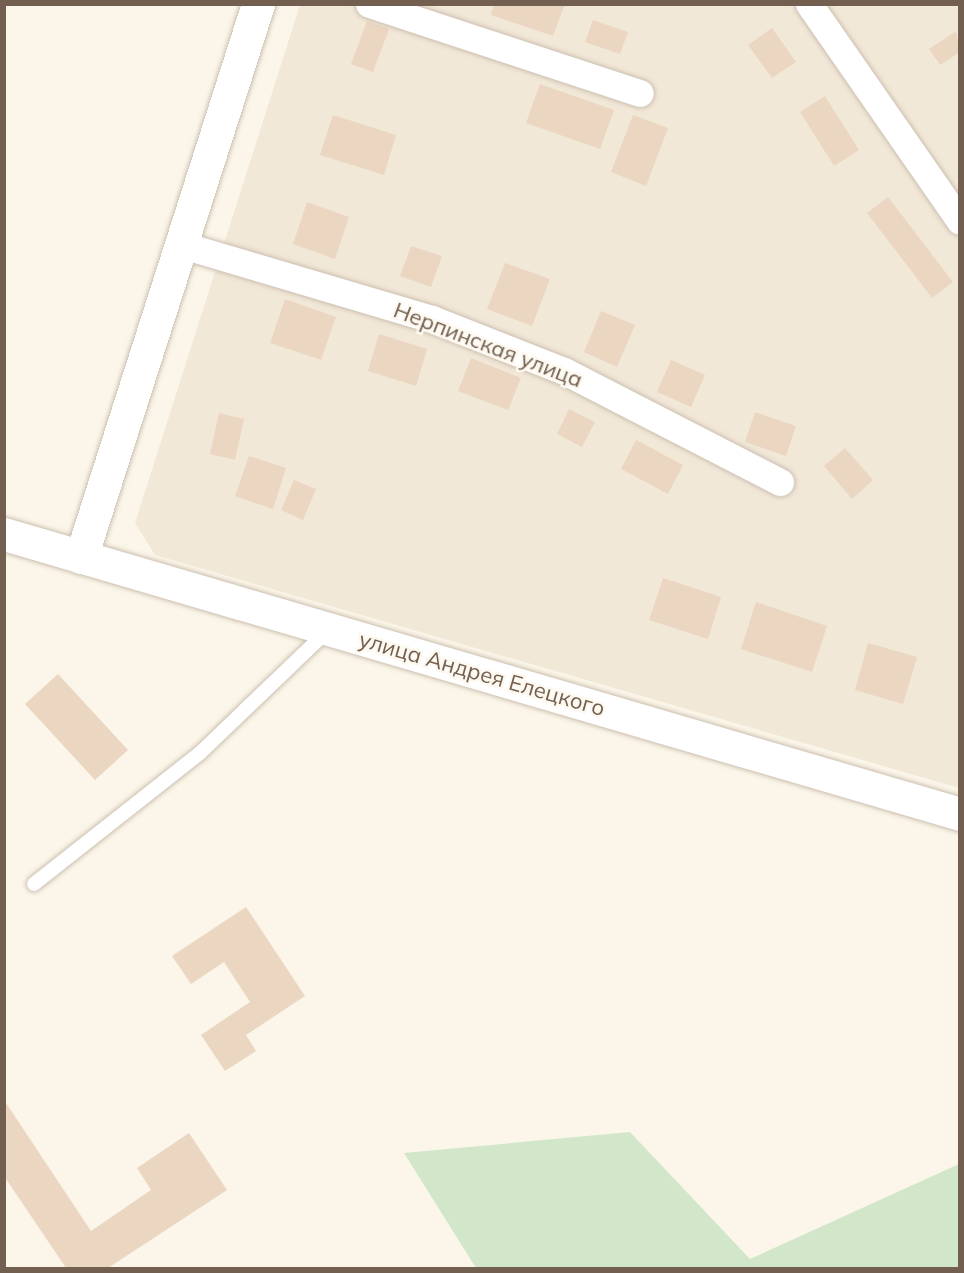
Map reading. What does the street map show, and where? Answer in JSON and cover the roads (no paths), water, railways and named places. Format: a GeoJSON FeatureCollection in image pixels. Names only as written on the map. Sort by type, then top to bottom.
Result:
{"type":"FeatureCollection","features":[{"type":"Feature","properties":{"kind":"main road"},"geometry":{"type":"LineString","coordinates":[[81,556],[258,4]]}},
{"type":"Feature","properties":{"kind":"main road","name":"улица Андрея Елецкого"},"geometry":{"type":"LineString","coordinates":[[4,534],[960,814]]}},
{"type":"Feature","properties":{"kind":"street"},"geometry":{"type":"LineString","coordinates":[[369,4],[640,93]]}},
{"type":"Feature","properties":{"kind":"street"},"geometry":{"type":"LineString","coordinates":[[809,4],[960,221]]}},
{"type":"Feature","properties":{"kind":"street","name":"Нерпинская улица"},"geometry":{"type":"LineString","coordinates":[[182,244],[432,319],[564,371],[780,483]]}},
{"type":"Feature","properties":{"kind":"lane"},"geometry":{"type":"LineString","coordinates":[[34,884],[200,753],[328,629]]}}]}
